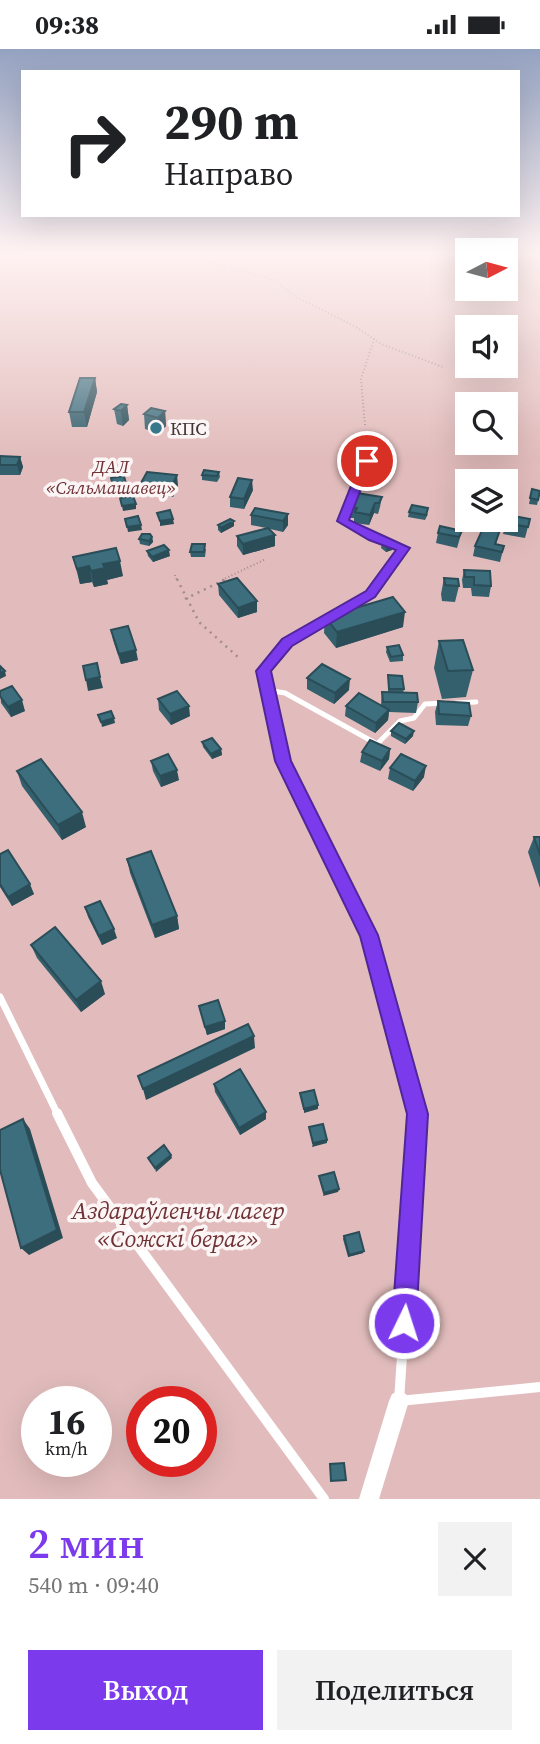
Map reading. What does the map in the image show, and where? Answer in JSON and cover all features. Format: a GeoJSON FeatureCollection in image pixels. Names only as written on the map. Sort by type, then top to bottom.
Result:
{"type":"FeatureCollection","features":[{"type":"Feature","properties":{"kind":"street"},"geometry":{"type":"LineString","coordinates":[[369,1499],[399,1401]]}},
{"type":"Feature","properties":{"kind":"lane"},"geometry":{"type":"LineString","coordinates":[[368,434],[367,461],[343,521],[373,537],[404,548],[371,594],[287,643],[263,671],[283,761],[369,935],[418,1114],[399,1401],[540,1387]]}},
{"type":"Feature","properties":{"kind":"lane"},"geometry":{"type":"LineString","coordinates":[[267,690],[285,693],[377,744],[400,721],[414,718],[425,704],[476,702]]}},
{"type":"Feature","properties":{"kind":"lane"},"geometry":{"type":"LineString","coordinates":[[0,997],[92,1183],[324,1499]]}},
{"type":"Feature","properties":{"kind":"path"},"geometry":{"type":"LineString","coordinates":[[346,323],[374,339],[443,367]]}},
{"type":"Feature","properties":{"kind":"path"},"geometry":{"type":"LineString","coordinates":[[368,434],[361,379],[374,339]]}},
{"type":"Feature","properties":{"kind":"path"},"geometry":{"type":"LineString","coordinates":[[185,600],[266,559]]}},
{"type":"Feature","properties":{"kind":"path"},"geometry":{"type":"LineString","coordinates":[[176,575],[185,600],[208,635],[239,658]]}},
{"type":"Feature","properties":{"kind":"green space"},"geometry":{"type":"Polygon","coordinates":[[[0,323],[455,323],[455,378],[518,378],[518,323],[540,323],[540,1499],[0,1499],[0,323]]]}},
{"type":"Feature","properties":{"kind":"building"},"geometry":{"type":"Polygon","coordinates":[[[80,378],[95,378],[84,412],[69,412],[80,378]]]}},
{"type":"Feature","properties":{"kind":"building"},"geometry":{"type":"Polygon","coordinates":[[[121,404],[127,405],[121,411],[114,409],[121,404]]]}},
{"type":"Feature","properties":{"kind":"building"},"geometry":{"type":"Polygon","coordinates":[[[151,408],[165,411],[158,418],[144,414],[151,408]]]}},
{"type":"Feature","properties":{"kind":"building"},"geometry":{"type":"Polygon","coordinates":[[[0,456],[20,457],[17,465],[0,465],[0,456]]]}},
{"type":"Feature","properties":{"kind":"building"},"geometry":{"type":"Polygon","coordinates":[[[204,470],[219,472],[217,476],[202,475],[204,470]]]}},
{"type":"Feature","properties":{"kind":"building"},"geometry":{"type":"Polygon","coordinates":[[[147,472],[177,475],[172,486],[141,483],[147,472]]]}},
{"type":"Feature","properties":{"kind":"building"},"geometry":{"type":"Polygon","coordinates":[[[124,476],[126,484],[113,486],[111,478],[124,476]]]}},
{"type":"Feature","properties":{"kind":"building"},"geometry":{"type":"Polygon","coordinates":[[[238,478],[252,480],[244,499],[230,497],[238,478]]]}},
{"type":"Feature","properties":{"kind":"building"},"geometry":{"type":"Polygon","coordinates":[[[532,489],[540,491],[538,500],[530,498],[532,489]]]}},
{"type":"Feature","properties":{"kind":"building"},"geometry":{"type":"Polygon","coordinates":[[[357,493],[382,497],[379,503],[375,503],[370,515],[355,512],[357,508],[351,507],[357,493]]]}},
{"type":"Feature","properties":{"kind":"building"},"geometry":{"type":"Polygon","coordinates":[[[133,496],[136,504],[122,506],[120,498],[133,496]]]}},
{"type":"Feature","properties":{"kind":"building"},"geometry":{"type":"Polygon","coordinates":[[[412,505],[428,508],[426,515],[409,512],[412,505]]]}},
{"type":"Feature","properties":{"kind":"building"},"geometry":{"type":"Polygon","coordinates":[[[255,508],[288,514],[283,521],[251,515],[255,508]]]}},
{"type":"Feature","properties":{"kind":"building"},"geometry":{"type":"Polygon","coordinates":[[[170,510],[173,519],[160,521],[157,513],[170,510]]]}},
{"type":"Feature","properties":{"kind":"building"},"geometry":{"type":"Polygon","coordinates":[[[138,516],[141,525],[127,527],[125,519],[138,516]]]}},
{"type":"Feature","properties":{"kind":"building"},"geometry":{"type":"Polygon","coordinates":[[[518,517],[530,519],[528,527],[518,525],[518,517]]]}},
{"type":"Feature","properties":{"kind":"building"},"geometry":{"type":"Polygon","coordinates":[[[230,519],[234,521],[221,528],[218,525],[230,519]]]}},
{"type":"Feature","properties":{"kind":"building"},"geometry":{"type":"Polygon","coordinates":[[[440,526],[462,532],[459,537],[438,533],[440,526]]]}},
{"type":"Feature","properties":{"kind":"building"},"geometry":{"type":"Polygon","coordinates":[[[268,528],[275,535],[243,544],[237,536],[268,528]]]}},
{"type":"Feature","properties":{"kind":"building"},"geometry":{"type":"Polygon","coordinates":[[[481,532],[499,532],[495,544],[504,546],[502,552],[475,546],[481,532]]]}},
{"type":"Feature","properties":{"kind":"building"},"geometry":{"type":"Polygon","coordinates":[[[142,534],[150,534],[152,537],[149,541],[139,539],[142,534]]]}},
{"type":"Feature","properties":{"kind":"building"},"geometry":{"type":"Polygon","coordinates":[[[388,540],[393,544],[387,547],[382,543],[388,540]]]}},
{"type":"Feature","properties":{"kind":"building"},"geometry":{"type":"Polygon","coordinates":[[[192,544],[205,544],[204,552],[190,552],[192,544]]]}},
{"type":"Feature","properties":{"kind":"building"},"geometry":{"type":"Polygon","coordinates":[[[164,545],[169,550],[152,557],[147,551],[164,545]]]}},
{"type":"Feature","properties":{"kind":"building"},"geometry":{"type":"Polygon","coordinates":[[[116,548],[120,561],[103,564],[105,568],[91,571],[89,566],[77,569],[73,557],[116,548]]]}},
{"type":"Feature","properties":{"kind":"building"},"geometry":{"type":"Polygon","coordinates":[[[464,570],[490,571],[491,586],[474,585],[474,577],[465,577],[464,570]]]}},
{"type":"Feature","properties":{"kind":"building"},"geometry":{"type":"Polygon","coordinates":[[[237,578],[257,601],[238,608],[218,584],[237,578]]]}},
{"type":"Feature","properties":{"kind":"building"},"geometry":{"type":"Polygon","coordinates":[[[444,578],[458,579],[459,586],[445,585],[444,578]]]}},
{"type":"Feature","properties":{"kind":"building"},"geometry":{"type":"Polygon","coordinates":[[[393,597],[405,612],[337,632],[325,617],[393,597]]]}},
{"type":"Feature","properties":{"kind":"building"},"geometry":{"type":"Polygon","coordinates":[[[128,626],[136,650],[119,654],[111,630],[128,626]]]}},
{"type":"Feature","properties":{"kind":"building"},"geometry":{"type":"Polygon","coordinates":[[[463,640],[473,670],[448,671],[439,641],[463,640]]]}},
{"type":"Feature","properties":{"kind":"building"},"geometry":{"type":"Polygon","coordinates":[[[399,645],[403,655],[391,657],[387,647],[399,645]]]}},
{"type":"Feature","properties":{"kind":"building"},"geometry":{"type":"Polygon","coordinates":[[[97,663],[100,677],[86,680],[83,666],[97,663]]]}},
{"type":"Feature","properties":{"kind":"building"},"geometry":{"type":"Polygon","coordinates":[[[322,664],[350,679],[335,693],[307,678],[322,664]]]}},
{"type":"Feature","properties":{"kind":"building"},"geometry":{"type":"Polygon","coordinates":[[[388,675],[402,676],[404,689],[389,689],[388,675]]]}},
{"type":"Feature","properties":{"kind":"building"},"geometry":{"type":"Polygon","coordinates":[[[12,686],[22,700],[8,707],[0,696],[0,691],[12,686]]]}},
{"type":"Feature","properties":{"kind":"building"},"geometry":{"type":"Polygon","coordinates":[[[177,691],[189,706],[170,714],[158,699],[177,691]]]}},
{"type":"Feature","properties":{"kind":"building"},"geometry":{"type":"Polygon","coordinates":[[[382,692],[417,693],[418,702],[383,702],[382,692]]]}},
{"type":"Feature","properties":{"kind":"building"},"geometry":{"type":"Polygon","coordinates":[[[359,693],[389,710],[376,723],[346,706],[359,693]]]}},
{"type":"Feature","properties":{"kind":"building"},"geometry":{"type":"Polygon","coordinates":[[[438,701],[469,703],[471,716],[439,714],[438,701]]]}},
{"type":"Feature","properties":{"kind":"building"},"geometry":{"type":"Polygon","coordinates":[[[111,711],[114,718],[101,722],[98,715],[111,711]]]}},
{"type":"Feature","properties":{"kind":"building"},"geometry":{"type":"Polygon","coordinates":[[[399,723],[414,731],[406,739],[391,731],[399,723]]]}},
{"type":"Feature","properties":{"kind":"building"},"geometry":{"type":"Polygon","coordinates":[[[212,738],[221,749],[211,754],[202,742],[212,738]]]}},
{"type":"Feature","properties":{"kind":"building"},"geometry":{"type":"Polygon","coordinates":[[[370,740],[390,749],[382,761],[362,752],[370,740]]]}},
{"type":"Feature","properties":{"kind":"building"},"geometry":{"type":"Polygon","coordinates":[[[168,754],[177,770],[160,776],[151,761],[168,754]]]}},
{"type":"Feature","properties":{"kind":"building"},"geometry":{"type":"Polygon","coordinates":[[[401,754],[426,766],[415,781],[390,768],[401,754]]]}},
{"type":"Feature","properties":{"kind":"building"},"geometry":{"type":"Polygon","coordinates":[[[41,759],[82,812],[58,825],[17,771],[41,759]]]}},
{"type":"Feature","properties":{"kind":"building"},"geometry":{"type":"Polygon","coordinates":[[[534,837],[540,837],[540,855],[534,837]]]}},
{"type":"Feature","properties":{"kind":"building"},"geometry":{"type":"Polygon","coordinates":[[[8,850],[30,884],[8,897],[0,884],[0,854],[8,850]]]}},
{"type":"Feature","properties":{"kind":"building"},"geometry":{"type":"Polygon","coordinates":[[[151,851],[177,916],[152,925],[127,859],[151,851]]]}},
{"type":"Feature","properties":{"kind":"building"},"geometry":{"type":"Polygon","coordinates":[[[100,901],[114,929],[99,936],[85,907],[100,901]]]}},
{"type":"Feature","properties":{"kind":"building"},"geometry":{"type":"Polygon","coordinates":[[[55,927],[101,981],[76,1000],[31,945],[55,927]]]}},
{"type":"Feature","properties":{"kind":"building"},"geometry":{"type":"Polygon","coordinates":[[[218,1000],[225,1021],[205,1027],[199,1006],[218,1000]]]}},
{"type":"Feature","properties":{"kind":"building"},"geometry":{"type":"Polygon","coordinates":[[[248,1024],[254,1036],[143,1089],[138,1076],[248,1024]]]}},
{"type":"Feature","properties":{"kind":"building"},"geometry":{"type":"Polygon","coordinates":[[[240,1069],[266,1112],[239,1128],[214,1084],[240,1069]]]}},
{"type":"Feature","properties":{"kind":"building"},"geometry":{"type":"Polygon","coordinates":[[[314,1090],[318,1105],[304,1109],[300,1093],[314,1090]]]}},
{"type":"Feature","properties":{"kind":"building"},"geometry":{"type":"Polygon","coordinates":[[[23,1119],[57,1230],[21,1248],[0,1170],[0,1130],[23,1119]]]}},
{"type":"Feature","properties":{"kind":"building"},"geometry":{"type":"Polygon","coordinates":[[[323,1124],[327,1140],[313,1143],[309,1127],[323,1124]]]}},
{"type":"Feature","properties":{"kind":"building"},"geometry":{"type":"Polygon","coordinates":[[[164,1145],[171,1155],[155,1168],[148,1158],[164,1145]]]}},
{"type":"Feature","properties":{"kind":"building"},"geometry":{"type":"Polygon","coordinates":[[[334,1172],[339,1189],[324,1193],[319,1176],[334,1172]]]}},
{"type":"Feature","properties":{"kind":"building"},"geometry":{"type":"Polygon","coordinates":[[[359,1232],[364,1251],[349,1255],[344,1236],[359,1232]]]}},
{"type":"Feature","properties":{"kind":"building"},"geometry":{"type":"Polygon","coordinates":[[[344,1463],[346,1480],[331,1481],[330,1464],[344,1463]]]}},
{"type":"Feature","properties":{"kind":"place","name":"КПС"},"geometry":{"type":"Point","coordinates":[156,428]}},
{"type":"Feature","properties":{"kind":"route"},"geometry":{"type":"LineString","coordinates":[[367,461],[343,521],[373,537],[404,548],[371,594],[287,643],[263,671],[283,761],[332,865],[369,935],[418,1114],[404,1323]]}},
{"type":"Feature","properties":{"kind":"park label","name":"ДАЛ «Сяльмашавец»"},"geometry":{"type":"Point","coordinates":[111,476]}},
{"type":"Feature","properties":{"kind":"park label","name":"Аздараўленчы лагер «Сожскі бераг»"},"geometry":{"type":"Point","coordinates":[178,1224]}}]}
